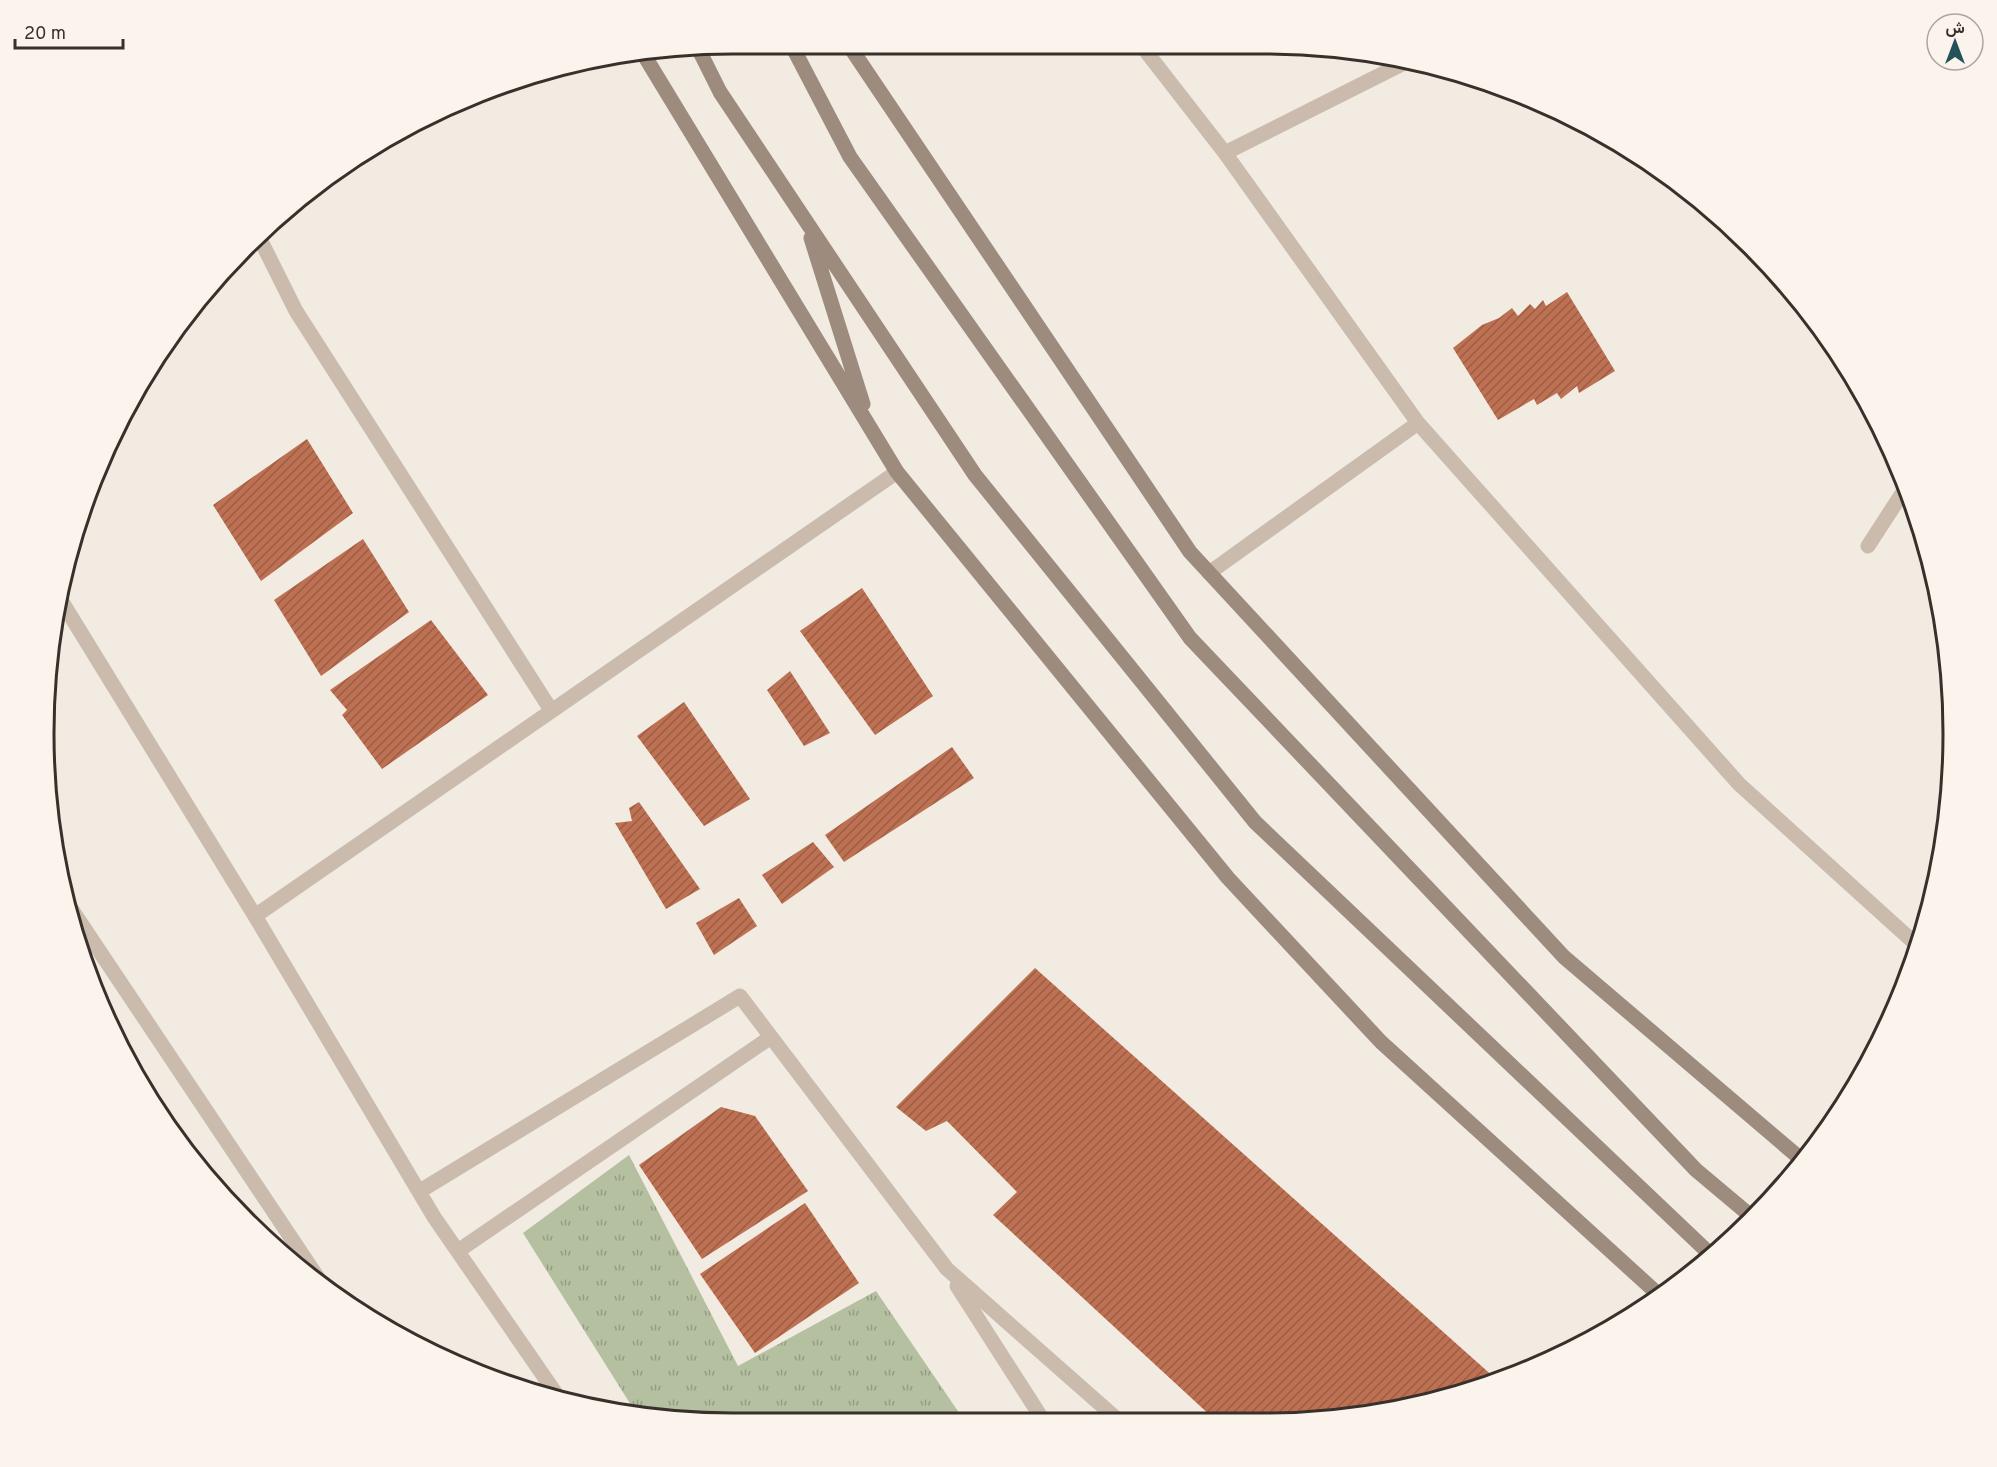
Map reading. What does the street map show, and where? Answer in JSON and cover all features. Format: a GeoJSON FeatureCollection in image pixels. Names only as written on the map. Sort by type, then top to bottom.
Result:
{"type":"FeatureCollection","features":[{"type":"Feature","properties":{"kind":"main road"},"geometry":{"type":"LineString","coordinates":[[796,54],[850,157],[1190,638],[1696,1170],[1746,1212]]}},
{"type":"Feature","properties":{"kind":"main road"},"geometry":{"type":"LineString","coordinates":[[855,54],[1190,552],[1564,957],[1796,1155]]}},
{"type":"Feature","properties":{"kind":"main road"},"geometry":{"type":"LineString","coordinates":[[701,55],[720,92],[975,475],[1255,822],[1705,1250]]}},
{"type":"Feature","properties":{"kind":"main road"},"geometry":{"type":"LineString","coordinates":[[647,60],[897,472],[1228,878],[1382,1042],[1653,1290]]}},
{"type":"Feature","properties":{"kind":"main road"},"geometry":{"type":"LineString","coordinates":[[806,220],[870,427]]}},
{"type":"Feature","properties":{"kind":"street"},"geometry":{"type":"LineString","coordinates":[[1148,54],[1225,153],[1418,423],[1739,784],[1911,940]]}},
{"type":"Feature","properties":{"kind":"street"},"geometry":{"type":"LineString","coordinates":[[1225,153],[1397,67]]}},
{"type":"Feature","properties":{"kind":"street"},"geometry":{"type":"LineString","coordinates":[[263,244],[296,311],[551,710]]}},
{"type":"Feature","properties":{"kind":"street"},"geometry":{"type":"LineString","coordinates":[[1209,573],[1418,423]]}},
{"type":"Feature","properties":{"kind":"street"},"geometry":{"type":"LineString","coordinates":[[255,916],[897,472]]}},
{"type":"Feature","properties":{"kind":"street"},"geometry":{"type":"LineString","coordinates":[[1868,546],[1900,497]]}},
{"type":"Feature","properties":{"kind":"street"},"geometry":{"type":"LineString","coordinates":[[66,608],[255,916],[434,1217],[552,1388]]}},
{"type":"Feature","properties":{"kind":"street"},"geometry":{"type":"LineString","coordinates":[[82,924],[308,1263]]}},
{"type":"Feature","properties":{"kind":"street"},"geometry":{"type":"LineString","coordinates":[[420,1191],[740,996],[947,1269],[1039,1413]]}},
{"type":"Feature","properties":{"kind":"street"},"geometry":{"type":"LineString","coordinates":[[458,1251],[771,1037]]}},
{"type":"Feature","properties":{"kind":"street"},"geometry":{"type":"LineString","coordinates":[[947,1269],[1110,1413]]}},
{"type":"Feature","properties":{"kind":"green space"},"geometry":{"type":"Polygon","coordinates":[[[629,1155],[738,1366],[876,1291],[959,1413],[689,1412],[631,1405],[523,1233],[629,1155]]]}},
{"type":"Feature","properties":{"kind":"building"},"geometry":{"type":"Polygon","coordinates":[[[1567,292],[1615,371],[1579,393],[1577,386],[1561,399],[1557,393],[1537,405],[1534,399],[1498,420],[1453,348],[1482,325],[1499,318],[1512,308],[1518,316],[1530,304],[1535,309],[1543,300],[1546,306],[1567,292]]]}},
{"type":"Feature","properties":{"kind":"building"},"geometry":{"type":"Polygon","coordinates":[[[307,439],[353,513],[261,581],[213,505],[307,439]]]}},
{"type":"Feature","properties":{"kind":"building"},"geometry":{"type":"Polygon","coordinates":[[[363,539],[409,612],[321,676],[274,600],[363,539]]]}},
{"type":"Feature","properties":{"kind":"building"},"geometry":{"type":"Polygon","coordinates":[[[862,588],[933,696],[875,735],[800,631],[862,588]]]}},
{"type":"Feature","properties":{"kind":"building"},"geometry":{"type":"Polygon","coordinates":[[[431,620],[488,695],[382,769],[342,715],[347,710],[330,690],[431,620]]]}},
{"type":"Feature","properties":{"kind":"building"},"geometry":{"type":"Polygon","coordinates":[[[790,671],[830,733],[804,746],[767,690],[790,671]]]}},
{"type":"Feature","properties":{"kind":"building"},"geometry":{"type":"Polygon","coordinates":[[[684,702],[750,799],[704,826],[637,736],[684,702]]]}},
{"type":"Feature","properties":{"kind":"building"},"geometry":{"type":"Polygon","coordinates":[[[952,747],[974,778],[844,862],[825,835],[952,747]]]}},
{"type":"Feature","properties":{"kind":"building"},"geometry":{"type":"Polygon","coordinates":[[[639,802],[700,889],[666,909],[615,823],[632,821],[629,808],[639,802]]]}},
{"type":"Feature","properties":{"kind":"building"},"geometry":{"type":"Polygon","coordinates":[[[813,842],[834,867],[782,904],[762,875],[813,842]]]}},
{"type":"Feature","properties":{"kind":"building"},"geometry":{"type":"Polygon","coordinates":[[[739,898],[757,926],[714,955],[696,923],[739,898]]]}},
{"type":"Feature","properties":{"kind":"building"},"geometry":{"type":"Polygon","coordinates":[[[1035,968],[1490,1374],[1439,1390],[1352,1407],[1308,1412],[1208,1413],[993,1215],[1017,1192],[947,1121],[926,1131],[896,1107],[1035,968]]]}},
{"type":"Feature","properties":{"kind":"building"},"geometry":{"type":"Polygon","coordinates":[[[721,1107],[755,1116],[808,1191],[702,1259],[639,1165],[721,1107]]]}},
{"type":"Feature","properties":{"kind":"building"},"geometry":{"type":"Polygon","coordinates":[[[805,1203],[859,1283],[755,1353],[700,1274],[805,1203]]]}}]}
